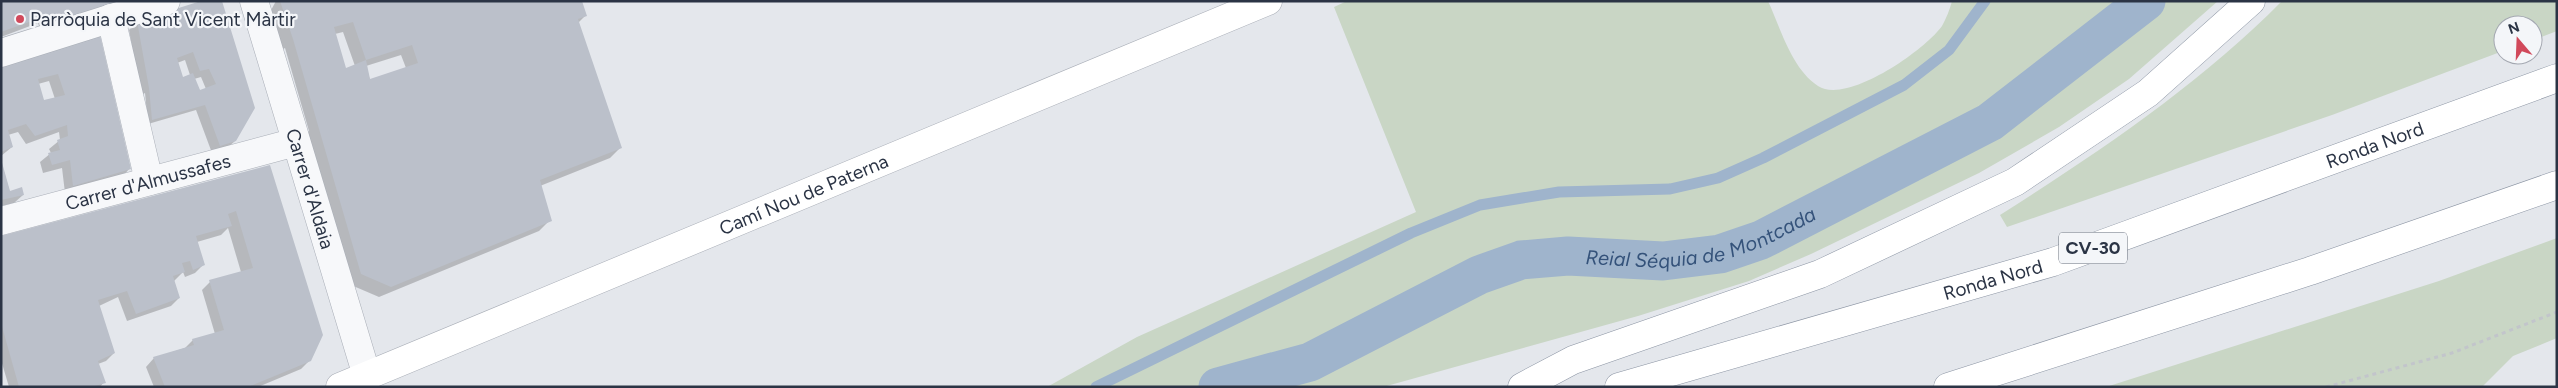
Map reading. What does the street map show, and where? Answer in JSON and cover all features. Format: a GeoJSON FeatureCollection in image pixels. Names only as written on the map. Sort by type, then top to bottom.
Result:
{"type":"FeatureCollection","features":[{"type":"Feature","properties":{"kind":"main road","name":"Camí Nou de Paterna"},"geometry":{"type":"LineString","coordinates":[[340,387],[1224,9],[1268,1]]}},
{"type":"Feature","properties":{"kind":"main road"},"geometry":{"type":"LineString","coordinates":[[1522,387],[1573,360],[1820,274],[2015,182],[2148,93],[2251,1]]}},
{"type":"Feature","properties":{"kind":"main road","name":"Ronda Nord"},"geometry":{"type":"LineString","coordinates":[[1619,387],[2053,262],[2557,78]]}},
{"type":"Feature","properties":{"kind":"main road"},"geometry":{"type":"LineString","coordinates":[[1948,387],[2310,271],[2557,185]]}},
{"type":"Feature","properties":{"kind":"street"},"geometry":{"type":"LineString","coordinates":[[1,53],[166,1]]}},
{"type":"Feature","properties":{"kind":"street","name":"Carrer d'Aldaia"},"geometry":{"type":"LineString","coordinates":[[254,1],[367,376]]}},
{"type":"Feature","properties":{"kind":"street"},"geometry":{"type":"LineString","coordinates":[[111,18],[149,181]]}},
{"type":"Feature","properties":{"kind":"street","name":"Carrer d'Almussafes"},"geometry":{"type":"LineString","coordinates":[[1,221],[296,142]]}},
{"type":"Feature","properties":{"kind":"path"},"geometry":{"type":"LineString","coordinates":[[2326,387],[2452,353],[2557,312]]}},
{"type":"Feature","properties":{"kind":"green space"},"geometry":{"type":"Polygon","coordinates":[[[1347,1],[1768,1],[1788,47],[1801,69],[1818,86],[1831,90],[1847,88],[1865,82],[1903,61],[1920,48],[1942,26],[1952,1],[2218,1],[2129,79],[2059,127],[1979,173],[1811,254],[1749,281],[1638,316],[1383,387],[1047,387],[1137,337],[1416,212],[1334,7],[1347,1]]]}},
{"type":"Feature","properties":{"kind":"green space"},"geometry":{"type":"Polygon","coordinates":[[[2282,1],[2557,1],[2557,31],[2543,36],[2543,15],[2493,15],[2493,55],[2332,115],[2007,227],[2000,215],[2074,167],[2147,116],[2217,61],[2282,1]]]}},
{"type":"Feature","properties":{"kind":"green space"},"geometry":{"type":"Polygon","coordinates":[[[2557,238],[2557,338],[2513,356],[2482,387],[2106,387],[2439,281],[2557,238]]]}},
{"type":"Feature","properties":{"kind":"building","name":"Parròquia de Sant Vicent Màrtir"},"geometry":{"type":"Polygon","coordinates":[[[1,1],[138,1],[49,25],[46,16],[1,32],[1,1]]]}},
{"type":"Feature","properties":{"kind":"building"},"geometry":{"type":"Polygon","coordinates":[[[201,1],[222,1],[255,108],[236,141],[220,146],[205,105],[152,120],[149,88],[137,21],[201,1]],[[193,52],[177,58],[183,77],[193,73],[200,90],[216,84],[209,69],[200,71],[193,52]]]}},
{"type":"Feature","properties":{"kind":"building"},"geometry":{"type":"Polygon","coordinates":[[[280,1],[582,1],[587,16],[578,19],[622,148],[540,180],[552,221],[391,287],[361,274],[293,39],[280,1]],[[353,22],[334,27],[346,68],[366,60],[353,22]],[[412,45],[366,60],[370,79],[418,63],[412,45]]]}},
{"type":"Feature","properties":{"kind":"building"},"geometry":{"type":"Polygon","coordinates":[[[100,35],[131,169],[73,186],[70,160],[52,165],[48,153],[60,150],[57,140],[68,136],[67,125],[35,136],[26,124],[8,130],[13,147],[1,152],[1,66],[100,35]],[[58,74],[38,79],[44,100],[65,95],[58,74]]]}},
{"type":"Feature","properties":{"kind":"building"},"geometry":{"type":"Polygon","coordinates":[[[1,159],[10,191],[22,187],[24,195],[1,200],[1,159]]]}},
{"type":"Feature","properties":{"kind":"building"},"geometry":{"type":"Polygon","coordinates":[[[270,165],[323,335],[311,361],[248,387],[165,387],[153,357],[194,345],[192,339],[224,330],[209,280],[253,268],[236,211],[228,214],[232,226],[196,236],[205,265],[193,270],[190,261],[182,263],[185,272],[173,276],[180,298],[136,314],[127,291],[98,300],[115,353],[98,361],[106,383],[91,387],[19,387],[1,323],[1,236],[270,165]]]}},
{"type":"Feature","properties":{"kind":"waterway"},"geometry":{"type":"LineString","coordinates":[[1096,387],[1411,233],[1480,205],[1559,192],[1670,189],[1718,178],[1763,158],[1904,85],[1949,50],[1985,1]]}},
{"type":"Feature","properties":{"kind":"waterway","name":"Reial Séquia de Montcada"},"geometry":{"type":"LineString","coordinates":[[1218,387],[1310,362],[1479,275],[1521,260],[1568,256],[1663,261],[1720,254],[1761,240],[1990,122],[2146,1]]}},
{"type":"Feature","properties":{"kind":"place","name":"Parròquia de Sant Vicent Màrtir"},"geometry":{"type":"Point","coordinates":[20,19]}}]}
